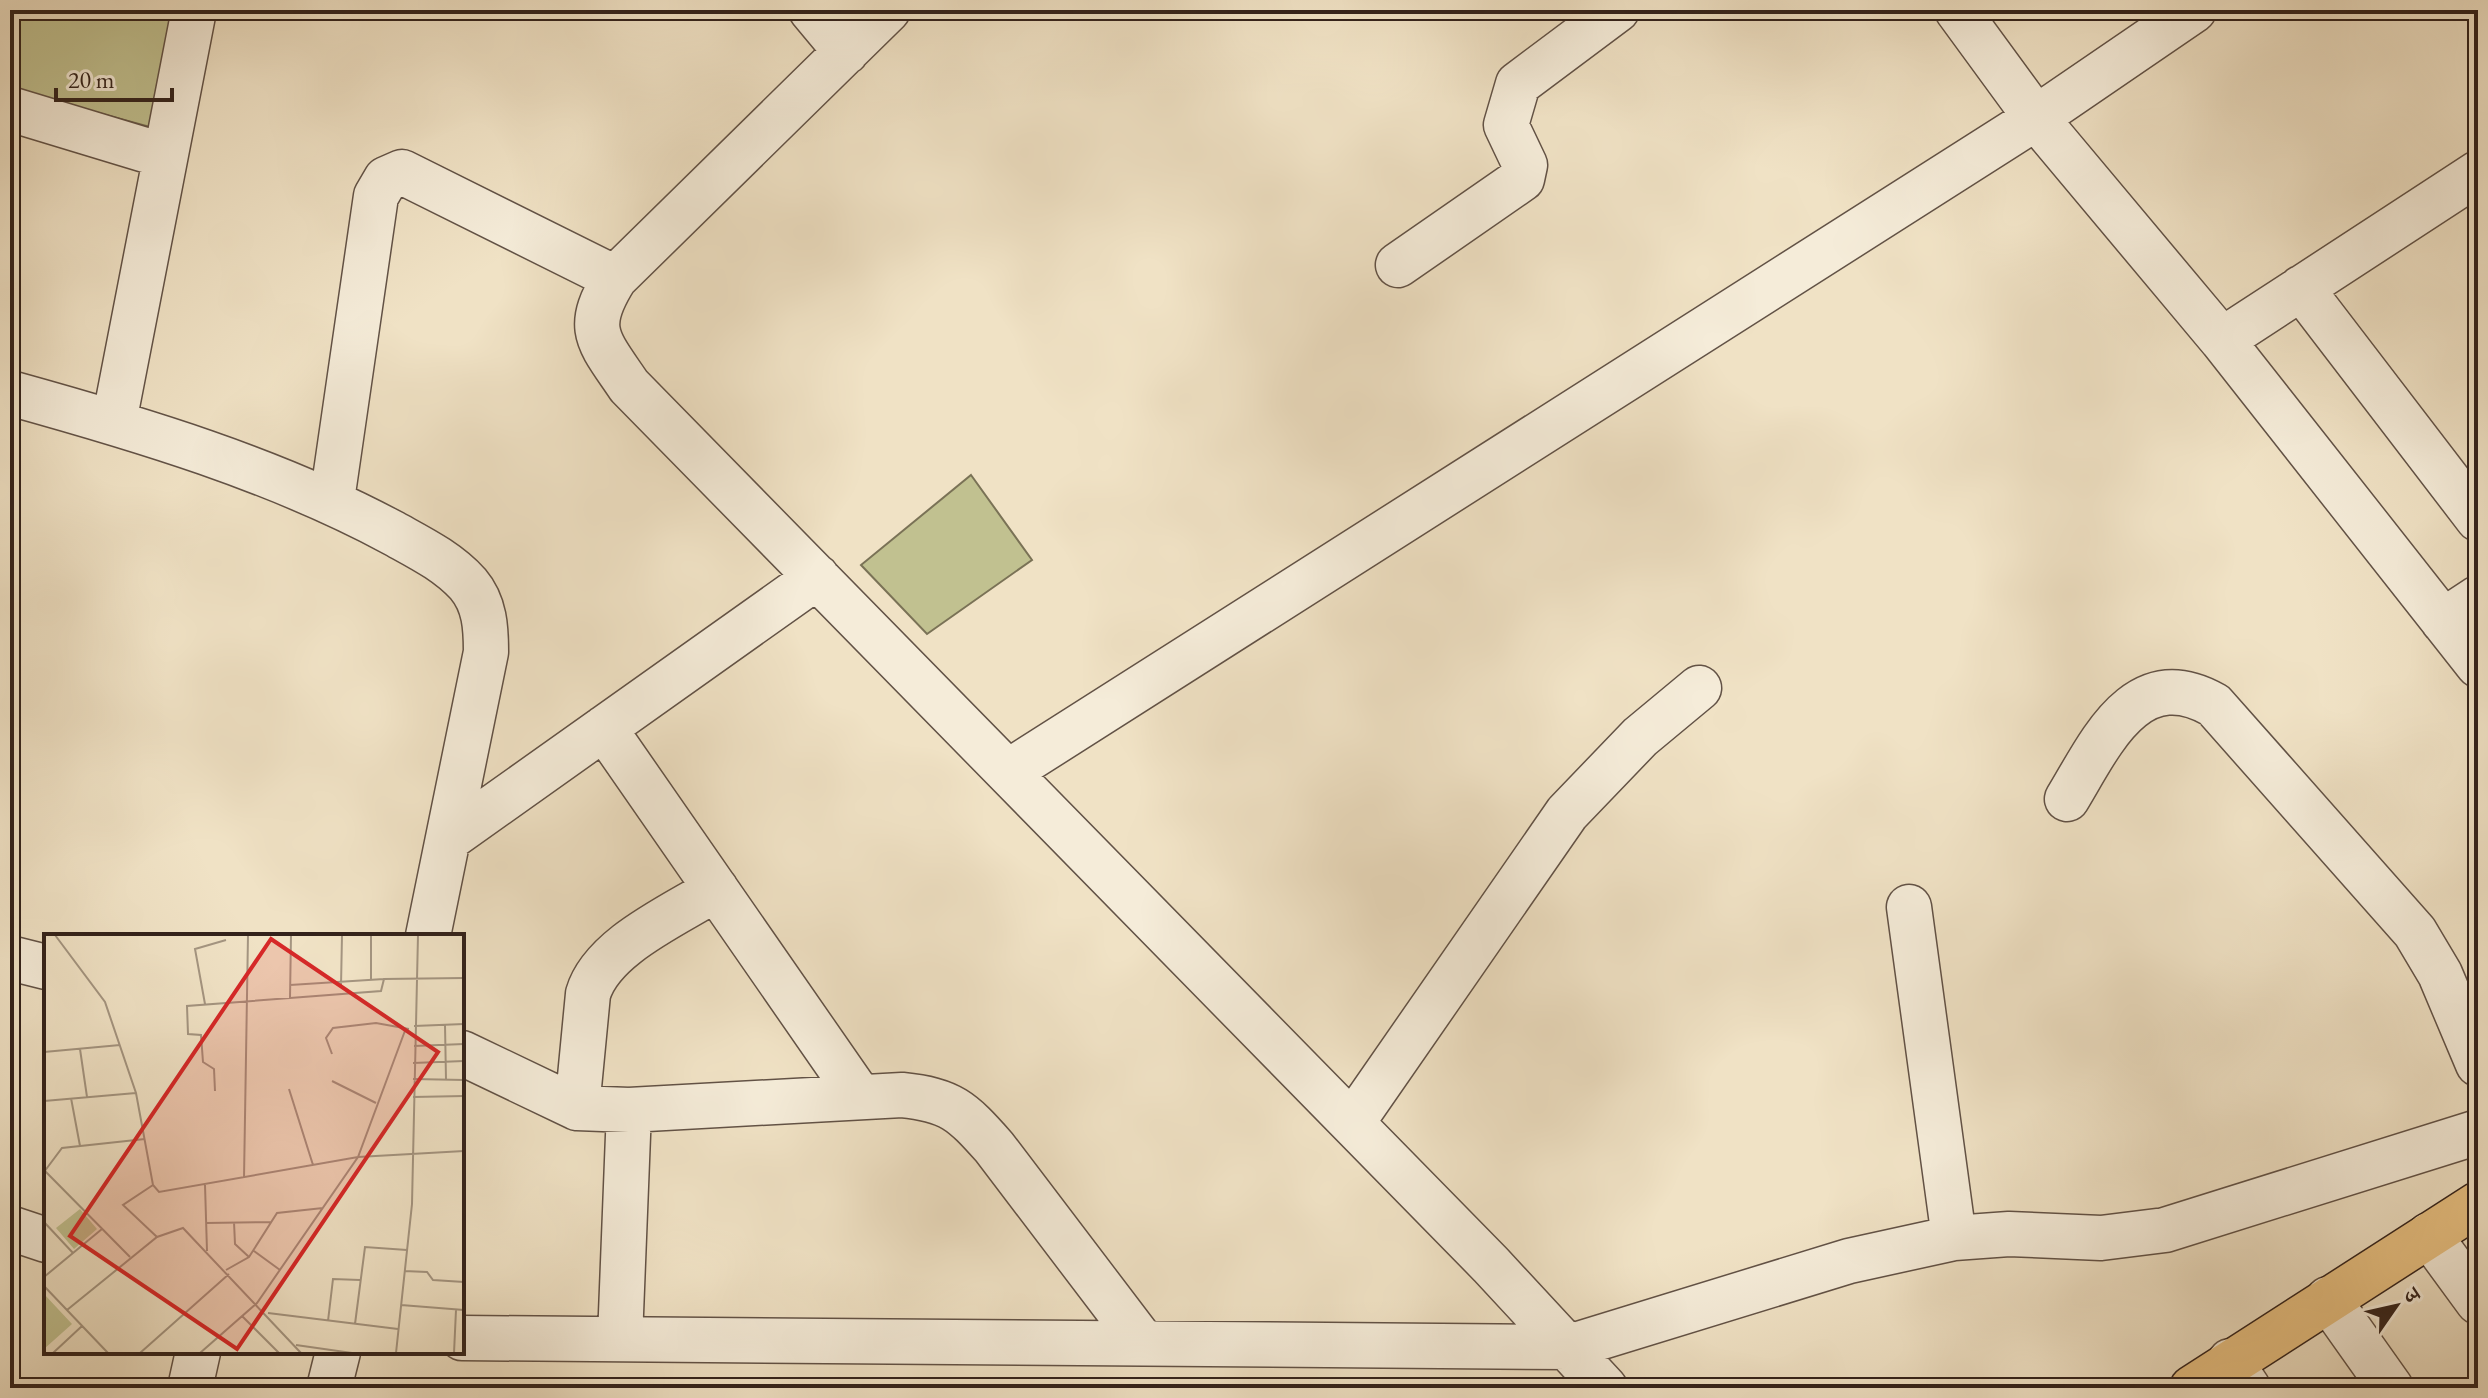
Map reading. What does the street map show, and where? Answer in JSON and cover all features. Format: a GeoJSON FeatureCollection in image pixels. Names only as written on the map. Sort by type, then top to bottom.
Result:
{"type":"FeatureCollection","features":[{"type":"Feature","properties":{"kind":"main road"},"geometry":{"type":"LineString","coordinates":[[2192,1388],[2239,1375],[2328,1299],[2478,1204]]}},
{"type":"Feature","properties":{"kind":"street"},"geometry":{"type":"LineString","coordinates":[[114,422],[194,10]]}},
{"type":"Feature","properties":{"kind":"street"},"geometry":{"type":"LineString","coordinates":[[811,10],[846,52]]}},
{"type":"Feature","properties":{"kind":"street"},"geometry":{"type":"LineString","coordinates":[[888,10],[615,278],[597,308],[599,341],[629,386],[1352,1123],[1605,1388]]}},
{"type":"Feature","properties":{"kind":"street"},"geometry":{"type":"LineString","coordinates":[[1398,265],[1522,179],[1525,165],[1506,125],[1518,84],[1617,10]]}},
{"type":"Feature","properties":{"kind":"street"},"geometry":{"type":"LineString","coordinates":[[1957,10],[2036,118],[2222,340],[2461,609],[2478,665]]}},
{"type":"Feature","properties":{"kind":"street"},"geometry":{"type":"LineString","coordinates":[[1008,772],[2036,118],[2194,10]]}},
{"type":"Feature","properties":{"kind":"street"},"geometry":{"type":"LineString","coordinates":[[10,109],[165,156]]}},
{"type":"Feature","properties":{"kind":"street"},"geometry":{"type":"LineString","coordinates":[[332,500],[376,196],[386,179],[402,172],[615,278]]}},
{"type":"Feature","properties":{"kind":"street"},"geometry":{"type":"LineString","coordinates":[[2222,340],[2478,173]]}},
{"type":"Feature","properties":{"kind":"street"},"geometry":{"type":"LineString","coordinates":[[2301,288],[2478,519]]}},
{"type":"Feature","properties":{"kind":"street"},"geometry":{"type":"LineString","coordinates":[[10,393],[114,422],[332,500],[444,561],[470,586],[486,618],[486,652],[428,934]]}},
{"type":"Feature","properties":{"kind":"street"},"geometry":{"type":"LineString","coordinates":[[448,839],[817,577]]}},
{"type":"Feature","properties":{"kind":"street"},"geometry":{"type":"LineString","coordinates":[[1352,1123],[1567,813],[1640,737],[1699,688]]}},
{"type":"Feature","properties":{"kind":"street"},"geometry":{"type":"LineString","coordinates":[[2067,799],[2109,730],[2133,705],[2175,690],[2197,695],[2214,705],[2415,932],[2440,974],[2478,1064]]}},
{"type":"Feature","properties":{"kind":"street"},"geometry":{"type":"LineString","coordinates":[[604,728],[860,1097]]}},
{"type":"Feature","properties":{"kind":"street"},"geometry":{"type":"LineString","coordinates":[[577,1108],[588,994],[593,976],[617,952],[716,889]]}},
{"type":"Feature","properties":{"kind":"street"},"geometry":{"type":"LineString","coordinates":[[1909,907],[1954,1238]]}},
{"type":"Feature","properties":{"kind":"street"},"geometry":{"type":"LineString","coordinates":[[10,958],[44,966]]}},
{"type":"Feature","properties":{"kind":"street"},"geometry":{"type":"LineString","coordinates":[[464,1054],[577,1108],[629,1110],[902,1095],[937,1099],[967,1118],[994,1147],[1143,1343]]}},
{"type":"Feature","properties":{"kind":"street"},"geometry":{"type":"LineString","coordinates":[[620,1339],[629,1110]]}},
{"type":"Feature","properties":{"kind":"street"},"geometry":{"type":"LineString","coordinates":[[464,1338],[1569,1347],[1849,1261],[1954,1238],[2009,1234],[2101,1238],[2165,1230],[2478,1132]]}},
{"type":"Feature","properties":{"kind":"street"},"geometry":{"type":"LineString","coordinates":[[10,1228],[44,1239]]}},
{"type":"Feature","properties":{"kind":"street"},"geometry":{"type":"LineString","coordinates":[[2429,1235],[2478,1302]]}},
{"type":"Feature","properties":{"kind":"street"},"geometry":{"type":"LineString","coordinates":[[2328,1299],[2391,1388]]}},
{"type":"Feature","properties":{"kind":"street"},"geometry":{"type":"LineString","coordinates":[[190,1388],[198,1354]]}},
{"type":"Feature","properties":{"kind":"street"},"geometry":{"type":"LineString","coordinates":[[329,1388],[338,1354]]}},
{"type":"Feature","properties":{"kind":"green space"},"geometry":{"type":"Polygon","coordinates":[[[10,10],[181,10],[150,127],[10,89],[10,10]]]}},
{"type":"Feature","properties":{"kind":"green space"},"geometry":{"type":"Polygon","coordinates":[[[971,475],[1032,560],[927,634],[861,565],[971,475]]]}}]}
